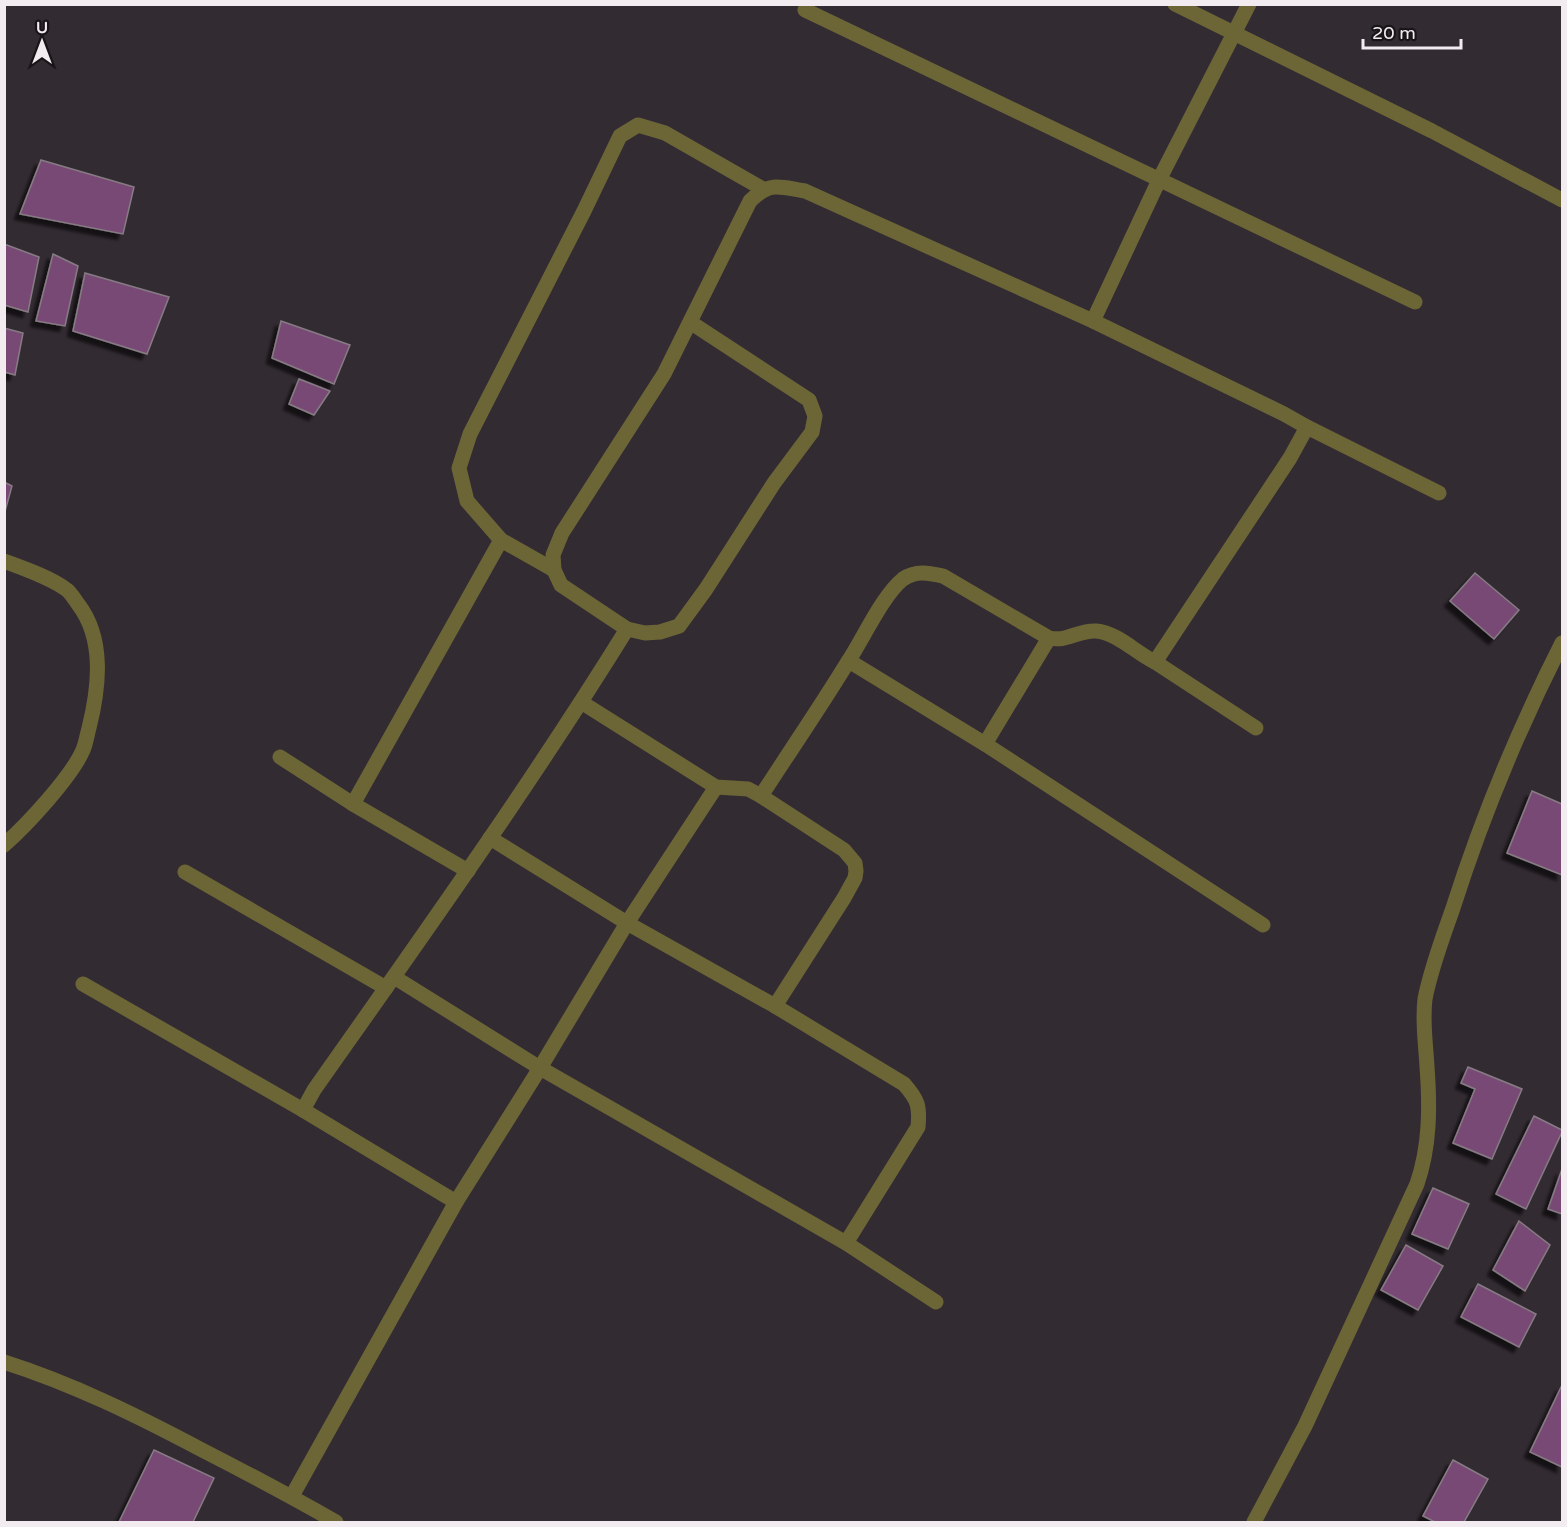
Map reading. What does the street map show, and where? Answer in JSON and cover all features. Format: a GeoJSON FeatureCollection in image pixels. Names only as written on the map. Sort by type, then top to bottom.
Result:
{"type":"FeatureCollection","features":[{"type":"Feature","properties":{"kind":"street"},"geometry":{"type":"LineString","coordinates":[[1175,4],[1432,131],[1563,200]]}},
{"type":"Feature","properties":{"kind":"street"},"geometry":{"type":"LineString","coordinates":[[1094,321],[1160,178],[1249,4]]}},
{"type":"Feature","properties":{"kind":"street"},"geometry":{"type":"LineString","coordinates":[[805,10],[1415,302]]}},
{"type":"Feature","properties":{"kind":"street"},"geometry":{"type":"LineString","coordinates":[[554,570],[501,540],[466,501],[459,468],[470,434],[620,136],[638,125],[664,133],[763,189]]}},
{"type":"Feature","properties":{"kind":"street"},"geometry":{"type":"LineString","coordinates":[[690,322],[809,400],[815,416],[812,432],[774,483],[706,589],[679,626],[660,632],[645,633],[627,628],[561,585],[554,570],[553,555],[562,533],[664,374],[750,201],[763,189],[776,186],[805,192],[1094,321],[1439,493]]}},
{"type":"Feature","properties":{"kind":"street"},"geometry":{"type":"LineString","coordinates":[[1155,662],[1290,458],[1307,428]]}},
{"type":"Feature","properties":{"kind":"street"},"geometry":{"type":"LineString","coordinates":[[353,804],[501,540]]}},
{"type":"Feature","properties":{"kind":"street"},"geometry":{"type":"LineString","coordinates":[[4,561],[29,570],[67,590],[92,629],[97,681],[93,712],[83,750],[61,784],[4,845]]}},
{"type":"Feature","properties":{"kind":"street"},"geometry":{"type":"LineString","coordinates":[[761,796],[849,661],[892,590],[915,573],[926,572],[943,576],[1049,638],[1059,640],[1084,632],[1098,631],[1112,636],[1256,728]]}},
{"type":"Feature","properties":{"kind":"street"},"geometry":{"type":"LineString","coordinates":[[303,1110],[468,871],[581,702],[627,628]]}},
{"type":"Feature","properties":{"kind":"street"},"geometry":{"type":"LineString","coordinates":[[985,744],[1049,638]]}},
{"type":"Feature","properties":{"kind":"street"},"geometry":{"type":"LineString","coordinates":[[1254,1522],[1305,1426],[1417,1184],[1425,1162],[1429,1125],[1424,1025],[1425,999],[1475,838],[1539,690],[1563,643]]}},
{"type":"Feature","properties":{"kind":"street"},"geometry":{"type":"LineString","coordinates":[[849,661],[985,744],[1263,925]]}},
{"type":"Feature","properties":{"kind":"street"},"geometry":{"type":"LineString","coordinates":[[581,702],[716,787],[748,789],[761,796],[844,849],[855,864],[855,878],[844,898],[775,1006]]}},
{"type":"Feature","properties":{"kind":"street"},"geometry":{"type":"LineString","coordinates":[[280,757],[353,804],[468,871]]}},
{"type":"Feature","properties":{"kind":"street"},"geometry":{"type":"LineString","coordinates":[[292,1496],[456,1202],[627,923],[716,787]]}},
{"type":"Feature","properties":{"kind":"street"},"geometry":{"type":"LineString","coordinates":[[490,838],[627,923],[775,1006],[904,1084],[916,1099],[920,1112],[918,1127],[846,1243]]}},
{"type":"Feature","properties":{"kind":"street"},"geometry":{"type":"LineString","coordinates":[[185,872],[390,983],[846,1243],[936,1302]]}},
{"type":"Feature","properties":{"kind":"street"},"geometry":{"type":"LineString","coordinates":[[83,984],[303,1110],[456,1202]]}},
{"type":"Feature","properties":{"kind":"street"},"geometry":{"type":"LineString","coordinates":[[4,1362],[40,1374],[138,1416],[292,1496],[336,1522]]}},
{"type":"Feature","properties":{"kind":"building"},"geometry":{"type":"Polygon","coordinates":[[[41,160],[134,187],[123,234],[20,214],[41,160]]]}},
{"type":"Feature","properties":{"kind":"building"},"geometry":{"type":"Polygon","coordinates":[[[4,244],[39,257],[28,312],[4,305],[4,244]]]}},
{"type":"Feature","properties":{"kind":"building"},"geometry":{"type":"Polygon","coordinates":[[[53,254],[78,266],[65,326],[36,321],[53,254]]]}},
{"type":"Feature","properties":{"kind":"building"},"geometry":{"type":"Polygon","coordinates":[[[85,273],[169,297],[147,354],[73,331],[85,273]]]}},
{"type":"Feature","properties":{"kind":"building"},"geometry":{"type":"Polygon","coordinates":[[[281,321],[350,345],[334,384],[272,358],[281,321]]]}},
{"type":"Feature","properties":{"kind":"building"},"geometry":{"type":"Polygon","coordinates":[[[4,328],[23,333],[15,375],[4,372],[4,328]]]}},
{"type":"Feature","properties":{"kind":"building"},"geometry":{"type":"Polygon","coordinates":[[[299,379],[330,391],[314,415],[289,404],[299,379]]]}},
{"type":"Feature","properties":{"kind":"building"},"geometry":{"type":"Polygon","coordinates":[[[4,482],[12,486],[4,515],[4,482]]]}},
{"type":"Feature","properties":{"kind":"building"},"geometry":{"type":"Polygon","coordinates":[[[1475,573],[1519,610],[1494,639],[1450,601],[1475,573]]]}},
{"type":"Feature","properties":{"kind":"building"},"geometry":{"type":"Polygon","coordinates":[[[1532,791],[1562,804],[1562,875],[1507,853],[1532,791]]]}},
{"type":"Feature","properties":{"kind":"building"},"geometry":{"type":"Polygon","coordinates":[[[1468,1067],[1522,1089],[1492,1159],[1453,1143],[1475,1089],[1461,1083],[1468,1067]]]}},
{"type":"Feature","properties":{"kind":"building"},"geometry":{"type":"Polygon","coordinates":[[[1534,1116],[1562,1132],[1526,1209],[1496,1194],[1534,1116]]]}},
{"type":"Feature","properties":{"kind":"building"},"geometry":{"type":"Polygon","coordinates":[[[1562,1169],[1562,1214],[1548,1209],[1562,1169]]]}},
{"type":"Feature","properties":{"kind":"building"},"geometry":{"type":"Polygon","coordinates":[[[1433,1188],[1469,1204],[1448,1249],[1412,1234],[1433,1188]]]}},
{"type":"Feature","properties":{"kind":"building"},"geometry":{"type":"Polygon","coordinates":[[[1519,1221],[1550,1245],[1525,1291],[1493,1270],[1519,1221]]]}},
{"type":"Feature","properties":{"kind":"building"},"geometry":{"type":"Polygon","coordinates":[[[1406,1245],[1443,1266],[1418,1310],[1381,1290],[1406,1245]]]}},
{"type":"Feature","properties":{"kind":"building"},"geometry":{"type":"Polygon","coordinates":[[[1478,1284],[1536,1314],[1519,1347],[1461,1317],[1478,1284]]]}},
{"type":"Feature","properties":{"kind":"building"},"geometry":{"type":"Polygon","coordinates":[[[1562,1385],[1562,1467],[1530,1452],[1562,1385]]]}},
{"type":"Feature","properties":{"kind":"building"},"geometry":{"type":"Polygon","coordinates":[[[154,1450],[214,1478],[193,1522],[119,1522],[154,1450]]]}},
{"type":"Feature","properties":{"kind":"building"},"geometry":{"type":"Polygon","coordinates":[[[1453,1460],[1488,1479],[1464,1522],[1435,1522],[1423,1516],[1453,1460]]]}}]}
